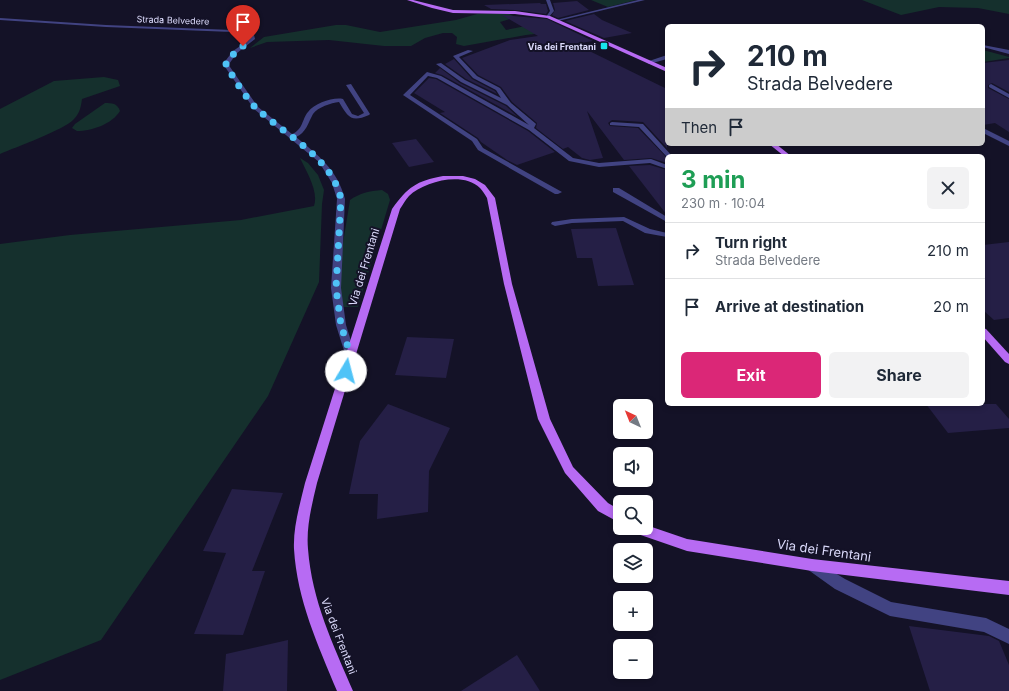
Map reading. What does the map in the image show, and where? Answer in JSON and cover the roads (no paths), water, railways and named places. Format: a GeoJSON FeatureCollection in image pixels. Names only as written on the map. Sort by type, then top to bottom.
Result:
{"type":"FeatureCollection","features":[{"type":"Feature","properties":{"kind":"main road"},"geometry":{"type":"LineString","coordinates":[[409,0],[446,11],[464,13],[532,13],[548,16],[665,69]]}},
{"type":"Feature","properties":{"kind":"main road"},"geometry":{"type":"LineString","coordinates":[[775,146],[785,154]]}},
{"type":"Feature","properties":{"kind":"main road","name":"Via dei Frentani"},"geometry":{"type":"LineString","coordinates":[[345,691],[314,616],[306,584],[301,548],[304,512],[311,483],[396,209],[407,194],[418,186],[440,179],[455,178],[471,181],[483,186],[491,198],[508,284],[544,419],[569,470],[603,507],[613,513]]}},
{"type":"Feature","properties":{"kind":"main road"},"geometry":{"type":"LineString","coordinates":[[985,333],[1009,360]]}},
{"type":"Feature","properties":{"kind":"main road","name":"Via dei Frentani"},"geometry":{"type":"LineString","coordinates":[[653,534],[687,545],[812,565],[1009,588]]}},
{"type":"Feature","properties":{"kind":"street"},"geometry":{"type":"LineString","coordinates":[[548,0],[552,11],[548,16]]}},
{"type":"Feature","properties":{"kind":"street"},"geometry":{"type":"LineString","coordinates":[[558,20],[643,0]]}},
{"type":"Feature","properties":{"kind":"street","name":"Strada Belvedere"},"geometry":{"type":"LineString","coordinates":[[0,19],[106,26],[232,31],[246,33],[252,36],[253,39],[230,57],[226,64],[227,67],[256,108],[327,168],[339,190],[341,199],[336,288],[341,325],[351,357]]}},
{"type":"Feature","properties":{"kind":"street"},"geometry":{"type":"LineString","coordinates":[[985,46],[1009,52]]}},
{"type":"Feature","properties":{"kind":"street"},"geometry":{"type":"LineString","coordinates":[[470,51],[456,56],[475,77],[498,89],[509,104]]}},
{"type":"Feature","properties":{"kind":"street"},"geometry":{"type":"LineString","coordinates":[[649,62],[665,58]]}},
{"type":"Feature","properties":{"kind":"street"},"geometry":{"type":"LineString","coordinates":[[439,64],[462,81],[509,104],[533,124],[531,129]]}},
{"type":"Feature","properties":{"kind":"street"},"geometry":{"type":"LineString","coordinates":[[558,192],[480,149],[475,140],[406,95],[427,74],[439,77],[531,129],[570,160],[599,165],[651,161],[665,166]]}},
{"type":"Feature","properties":{"kind":"street"},"geometry":{"type":"LineString","coordinates":[[291,137],[298,134],[307,123],[311,112],[329,101],[341,100],[350,115],[358,118],[367,114],[350,85]]}},
{"type":"Feature","properties":{"kind":"street"},"geometry":{"type":"LineString","coordinates":[[990,86],[1009,96]]}},
{"type":"Feature","properties":{"kind":"street"},"geometry":{"type":"LineString","coordinates":[[612,124],[641,125],[667,154]]}},
{"type":"Feature","properties":{"kind":"street"},"geometry":{"type":"LineString","coordinates":[[985,131],[1009,144]]}},
{"type":"Feature","properties":{"kind":"street"},"geometry":{"type":"LineString","coordinates":[[616,190],[665,219]]}},
{"type":"Feature","properties":{"kind":"street"},"geometry":{"type":"LineString","coordinates":[[555,224],[572,221],[624,219],[648,231],[665,235]]}},
{"type":"Feature","properties":{"kind":"street"},"geometry":{"type":"LineString","coordinates":[[812,565],[840,584],[890,609],[986,625],[1009,637]]}},
{"type":"Feature","properties":{"kind":"place","name":"Via dei Frentani"},"geometry":{"type":"Point","coordinates":[604,46]}}]}
